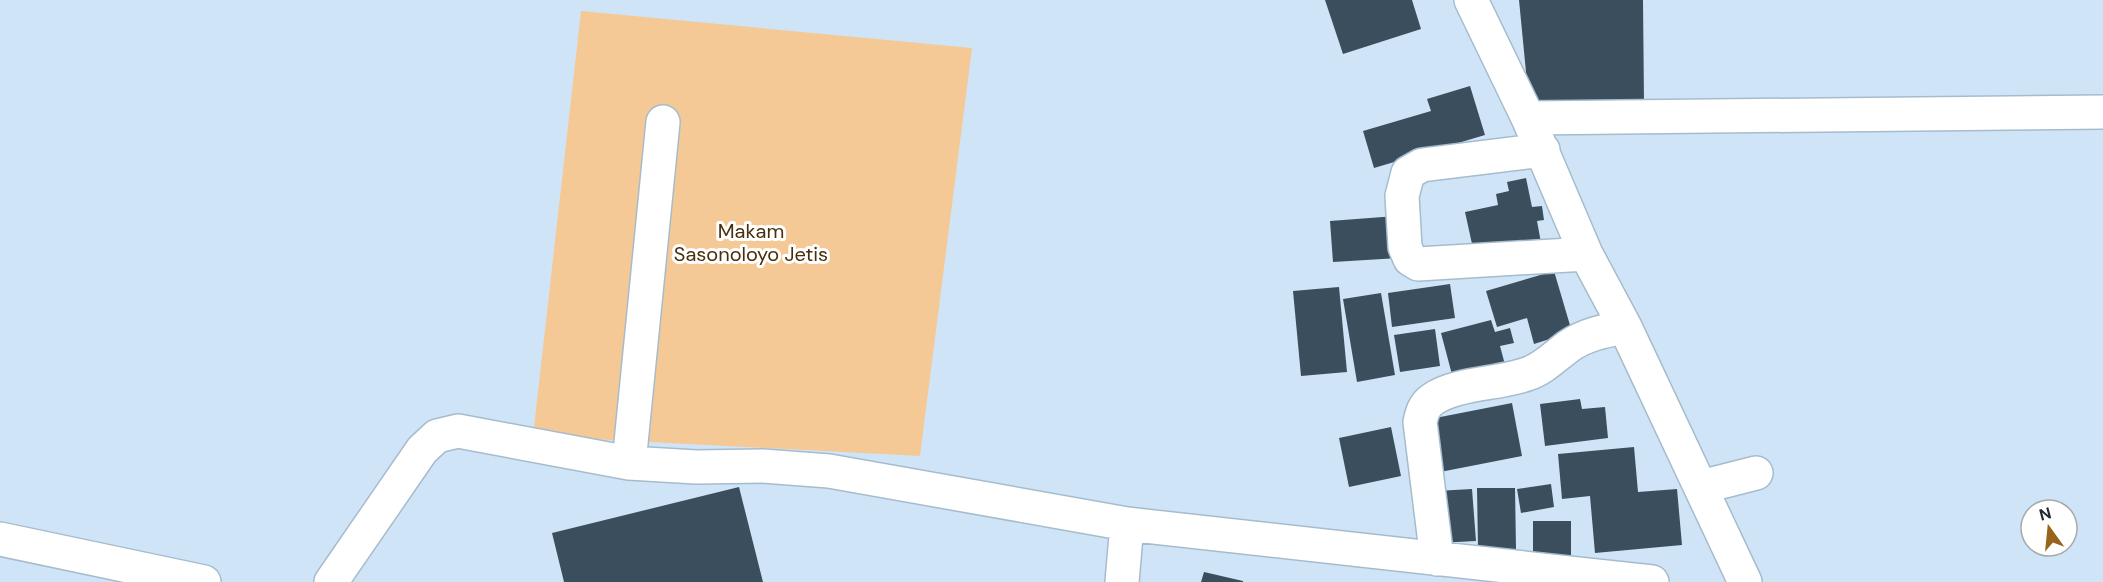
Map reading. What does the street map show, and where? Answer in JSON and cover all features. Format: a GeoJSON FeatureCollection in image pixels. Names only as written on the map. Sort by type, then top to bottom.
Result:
{"type":"FeatureCollection","features":[{"type":"Feature","properties":{"kind":"street"},"geometry":{"type":"LineString","coordinates":[[1471,0],[1543,150],[1586,254],[1625,327],[1745,582]]}},
{"type":"Feature","properties":{"kind":"street"},"geometry":{"type":"LineString","coordinates":[[1528,118],[2103,112]]}},
{"type":"Feature","properties":{"kind":"street"},"geometry":{"type":"LineString","coordinates":[[629,463],[663,122]]}},
{"type":"Feature","properties":{"kind":"street"},"geometry":{"type":"LineString","coordinates":[[1543,150],[1422,165],[1408,173],[1402,196],[1405,247],[1408,255],[1418,264],[1586,254]]}},
{"type":"Feature","properties":{"kind":"street"},"geometry":{"type":"LineString","coordinates":[[1424,566],[1420,422],[1423,409],[1432,399],[1445,393],[1527,374],[1545,365],[1570,345],[1592,334],[1625,327]]}},
{"type":"Feature","properties":{"kind":"street"},"geometry":{"type":"LineString","coordinates":[[331,582],[422,450],[437,436],[458,430],[629,463],[696,467],[763,466],[829,471],[1127,524],[1424,566],[1652,582]]}},
{"type":"Feature","properties":{"kind":"street"},"geometry":{"type":"LineString","coordinates":[[1701,487],[1756,473]]}},
{"type":"Feature","properties":{"kind":"street"},"geometry":{"type":"LineString","coordinates":[[1122,582],[1127,524]]}},
{"type":"Feature","properties":{"kind":"street"},"geometry":{"type":"LineString","coordinates":[[0,539],[204,582]]}},
{"type":"Feature","properties":{"kind":"green space","name":"Makam Sasonoloyo Jetis"},"geometry":{"type":"Polygon","coordinates":[[[581,11],[972,48],[920,456],[533,436],[581,11]]]}},
{"type":"Feature","properties":{"kind":"building"},"geometry":{"type":"Polygon","coordinates":[[[1325,0],[1412,0],[1421,29],[1343,54],[1325,0]]]}},
{"type":"Feature","properties":{"kind":"building"},"geometry":{"type":"Polygon","coordinates":[[[1519,0],[1643,0],[1644,103],[1529,103],[1519,0]]]}},
{"type":"Feature","properties":{"kind":"building"},"geometry":{"type":"Polygon","coordinates":[[[1470,86],[1485,135],[1374,168],[1363,131],[1431,111],[1427,99],[1470,86]]]}},
{"type":"Feature","properties":{"kind":"building"},"geometry":{"type":"Polygon","coordinates":[[[1526,178],[1532,207],[1542,206],[1544,220],[1537,221],[1542,248],[1474,253],[1465,212],[1498,205],[1496,194],[1509,191],[1507,182],[1526,178]]]}},
{"type":"Feature","properties":{"kind":"building"},"geometry":{"type":"Polygon","coordinates":[[[1396,216],[1399,258],[1333,262],[1330,221],[1396,216]]]}},
{"type":"Feature","properties":{"kind":"building"},"geometry":{"type":"Polygon","coordinates":[[[1554,271],[1572,332],[1534,344],[1527,318],[1497,327],[1486,291],[1554,271]]]}},
{"type":"Feature","properties":{"kind":"building"},"geometry":{"type":"Polygon","coordinates":[[[1450,284],[1455,318],[1392,327],[1388,293],[1450,284]]]}},
{"type":"Feature","properties":{"kind":"building"},"geometry":{"type":"Polygon","coordinates":[[[1339,287],[1347,372],[1301,376],[1293,291],[1339,287]]]}},
{"type":"Feature","properties":{"kind":"building"},"geometry":{"type":"Polygon","coordinates":[[[1381,293],[1395,375],[1357,382],[1343,299],[1381,293]]]}},
{"type":"Feature","properties":{"kind":"building"},"geometry":{"type":"Polygon","coordinates":[[[1491,320],[1495,332],[1510,328],[1514,343],[1500,346],[1507,372],[1455,386],[1441,333],[1491,320]]]}},
{"type":"Feature","properties":{"kind":"building"},"geometry":{"type":"Polygon","coordinates":[[[1435,329],[1440,366],[1400,372],[1394,335],[1435,329]]]}},
{"type":"Feature","properties":{"kind":"building"},"geometry":{"type":"Polygon","coordinates":[[[1580,399],[1582,409],[1605,407],[1608,438],[1545,446],[1540,404],[1580,399]]]}},
{"type":"Feature","properties":{"kind":"building"},"geometry":{"type":"Polygon","coordinates":[[[1512,403],[1522,456],[1435,473],[1425,420],[1512,403]]]}},
{"type":"Feature","properties":{"kind":"building"},"geometry":{"type":"Polygon","coordinates":[[[1391,427],[1401,476],[1349,487],[1339,438],[1391,427]]]}},
{"type":"Feature","properties":{"kind":"building"},"geometry":{"type":"Polygon","coordinates":[[[1634,447],[1638,492],[1677,489],[1682,545],[1595,553],[1590,496],[1562,499],[1558,454],[1634,447]]]}},
{"type":"Feature","properties":{"kind":"building"},"geometry":{"type":"Polygon","coordinates":[[[1551,484],[1554,507],[1521,513],[1517,489],[1551,484]]]}},
{"type":"Feature","properties":{"kind":"building"},"geometry":{"type":"Polygon","coordinates":[[[739,487],[763,582],[564,582],[552,533],[739,487]]]}},
{"type":"Feature","properties":{"kind":"building"},"geometry":{"type":"Polygon","coordinates":[[[1477,488],[1515,488],[1516,549],[1478,549],[1477,488]]]}},
{"type":"Feature","properties":{"kind":"building"},"geometry":{"type":"Polygon","coordinates":[[[1472,489],[1476,541],[1439,543],[1436,491],[1472,489]]]}},
{"type":"Feature","properties":{"kind":"building"},"geometry":{"type":"Polygon","coordinates":[[[1533,521],[1571,521],[1571,556],[1533,556],[1533,521]]]}},
{"type":"Feature","properties":{"kind":"building"},"geometry":{"type":"Polygon","coordinates":[[[1204,572],[1243,581],[1243,582],[1201,582],[1204,572]]]}}]}
